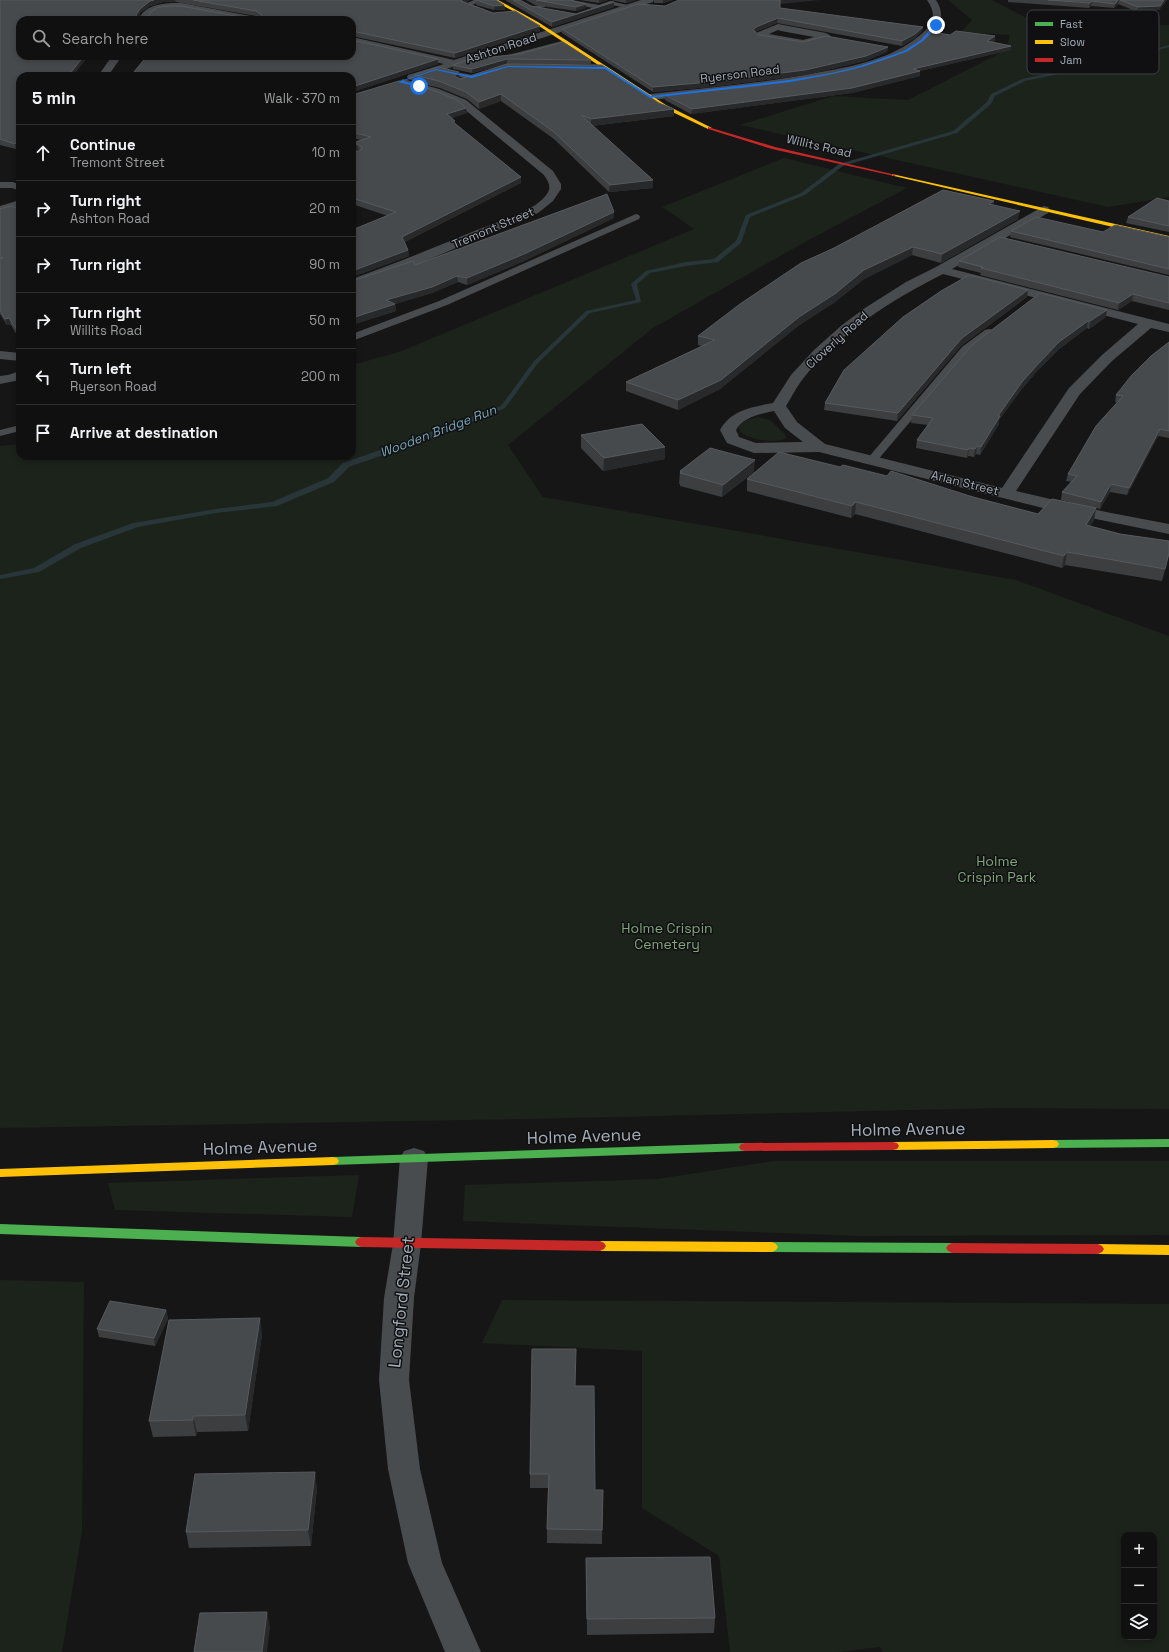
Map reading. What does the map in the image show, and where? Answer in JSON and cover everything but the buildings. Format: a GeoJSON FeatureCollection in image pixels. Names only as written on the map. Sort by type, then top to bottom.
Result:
{"type":"FeatureCollection","features":[{"type":"Feature","properties":{"kind":"street","name":"Willits Road"},"geometry":{"type":"LineString","coordinates":[[496,0],[566,42],[591,63],[606,68],[685,118],[712,129],[754,143],[1169,238]]}},
{"type":"Feature","properties":{"kind":"street","name":"Ryerson Road"},"geometry":{"type":"LineString","coordinates":[[650,97],[790,81],[861,66],[905,51],[922,40],[936,25],[937,12],[935,4],[931,0]]}},
{"type":"Feature","properties":{"kind":"street","name":"Ashton Road"},"geometry":{"type":"LineString","coordinates":[[396,83],[632,6],[652,3]]}},
{"type":"Feature","properties":{"kind":"street"},"geometry":{"type":"LineString","coordinates":[[146,16],[153,9],[171,6],[182,6],[216,11],[238,16]]}},
{"type":"Feature","properties":{"kind":"street"},"geometry":{"type":"LineString","coordinates":[[778,27],[829,37],[803,43],[759,35],[778,27]]}},
{"type":"Feature","properties":{"kind":"street"},"geometry":{"type":"LineString","coordinates":[[356,41],[455,63]]}},
{"type":"Feature","properties":{"kind":"street"},"geometry":{"type":"LineString","coordinates":[[883,47],[905,51]]}},
{"type":"Feature","properties":{"kind":"street"},"geometry":{"type":"LineString","coordinates":[[106,72],[114,60]]}},
{"type":"Feature","properties":{"kind":"street","name":"Tremont Street"},"geometry":{"type":"LineString","coordinates":[[356,282],[404,265],[519,218],[538,209],[549,199],[555,190],[555,184],[548,173],[462,102],[435,91],[396,83]]}},
{"type":"Feature","properties":{"kind":"street"},"geometry":{"type":"LineString","coordinates":[[0,210],[16,205]]}},
{"type":"Feature","properties":{"kind":"street","name":"Cloverly Road"},"geometry":{"type":"LineString","coordinates":[[778,406],[796,378],[819,353],[847,328],[893,296],[1044,210]]}},
{"type":"Feature","properties":{"kind":"street"},"geometry":{"type":"LineString","coordinates":[[941,270],[1169,328]]}},
{"type":"Feature","properties":{"kind":"street"},"geometry":{"type":"LineString","coordinates":[[1007,493],[1074,391],[1107,358],[1148,323]]}},
{"type":"Feature","properties":{"kind":"street"},"geometry":{"type":"LineString","coordinates":[[0,355],[16,357]]}},
{"type":"Feature","properties":{"kind":"street"},"geometry":{"type":"LineString","coordinates":[[0,380],[16,377]]}},
{"type":"Feature","properties":{"kind":"street"},"geometry":{"type":"LineString","coordinates":[[778,406],[739,417],[730,423],[728,430],[733,440],[754,448],[818,447]]}},
{"type":"Feature","properties":{"kind":"street","name":"Arlan Street"},"geometry":{"type":"LineString","coordinates":[[778,406],[791,424],[818,447],[1106,517],[1169,529]]}},
{"type":"Feature","properties":{"kind":"street","name":"Holme Avenue"},"geometry":{"type":"LineString","coordinates":[[0,1173],[749,1147],[1169,1143]]}},
{"type":"Feature","properties":{"kind":"street","name":"Longford Street"},"geometry":{"type":"LineString","coordinates":[[414,1158],[407,1244],[398,1298],[394,1380],[404,1469],[426,1562],[463,1652]]}},
{"type":"Feature","properties":{"kind":"street"},"geometry":{"type":"LineString","coordinates":[[0,1229],[407,1244],[1169,1250]]}},
{"type":"Feature","properties":{"kind":"lane"},"geometry":{"type":"LineString","coordinates":[[480,0],[466,5],[488,12]]}},
{"type":"Feature","properties":{"kind":"lane"},"geometry":{"type":"LineString","coordinates":[[496,0],[501,0]]}},
{"type":"Feature","properties":{"kind":"lane"},"geometry":{"type":"LineString","coordinates":[[540,5],[575,3],[599,7]]}},
{"type":"Feature","properties":{"kind":"lane"},"geometry":{"type":"LineString","coordinates":[[594,18],[579,14],[610,3],[632,6]]}},
{"type":"Feature","properties":{"kind":"lane"},"geometry":{"type":"LineString","coordinates":[[502,13],[538,15]]}},
{"type":"Feature","properties":{"kind":"lane"},"geometry":{"type":"LineString","coordinates":[[477,56],[500,59],[534,49],[566,42]]}},
{"type":"Feature","properties":{"kind":"lane"},"geometry":{"type":"LineString","coordinates":[[515,43],[547,54]]}},
{"type":"Feature","properties":{"kind":"lane"},"geometry":{"type":"LineString","coordinates":[[578,60],[591,63]]}},
{"type":"Feature","properties":{"kind":"lane"},"geometry":{"type":"LineString","coordinates":[[436,69],[475,76],[460,82]]}},
{"type":"Feature","properties":{"kind":"lane"},"geometry":{"type":"LineString","coordinates":[[0,185],[16,187]]}},
{"type":"Feature","properties":{"kind":"lane"},"geometry":{"type":"LineString","coordinates":[[356,336],[444,303],[636,216]]}},
{"type":"Feature","properties":{"kind":"lane"},"geometry":{"type":"LineString","coordinates":[[996,238],[1011,242]]}},
{"type":"Feature","properties":{"kind":"lane"},"geometry":{"type":"LineString","coordinates":[[1026,304],[1038,295]]}},
{"type":"Feature","properties":{"kind":"lane"},"geometry":{"type":"LineString","coordinates":[[872,460],[966,349],[996,327]]}},
{"type":"Feature","properties":{"kind":"lane"},"geometry":{"type":"LineString","coordinates":[[0,433],[16,429]]}},
{"type":"Feature","properties":{"kind":"green space"},"geometry":{"type":"Polygon","coordinates":[[[948,0],[992,0],[1027,18],[1027,74],[1159,74],[1159,25],[1169,25],[1169,197],[1108,207],[740,125],[833,96],[908,100],[1006,50],[1010,35],[961,32],[972,20],[948,0]]]}},
{"type":"Feature","properties":{"kind":"green space"},"geometry":{"type":"Polygon","coordinates":[[[784,158],[907,188],[805,242],[653,328],[508,445],[543,497],[1016,580],[1169,636],[1169,1109],[997,1108],[530,1119],[0,1128],[0,446],[16,444],[16,460],[356,460],[356,364],[399,352],[694,229],[662,207],[784,158]]]}},
{"type":"Feature","properties":{"kind":"green space"},"geometry":{"type":"Polygon","coordinates":[[[758,417],[770,420],[785,434],[785,439],[775,441],[764,440],[745,435],[740,431],[739,426],[745,421],[758,417]]]}},
{"type":"Feature","properties":{"kind":"green space"},"geometry":{"type":"Polygon","coordinates":[[[774,1161],[1169,1161],[1169,1235],[858,1236],[463,1221],[465,1185],[657,1179],[774,1161]]]}},
{"type":"Feature","properties":{"kind":"green space"},"geometry":{"type":"Polygon","coordinates":[[[359,1175],[352,1217],[115,1210],[108,1183],[359,1175]]]}},
{"type":"Feature","properties":{"kind":"green space"},"geometry":{"type":"Polygon","coordinates":[[[0,1280],[84,1282],[82,1531],[62,1652],[0,1652],[0,1280]]]}},
{"type":"Feature","properties":{"kind":"green space"},"geometry":{"type":"Polygon","coordinates":[[[502,1300],[1169,1304],[1169,1652],[883,1652],[880,1647],[839,1652],[730,1652],[719,1556],[642,1508],[642,1351],[482,1343],[502,1300]]]}},
{"type":"Feature","properties":{"kind":"waterway","name":"Wooden Bridge Run"},"geometry":{"type":"LineString","coordinates":[[1159,49],[1169,46]]}},
{"type":"Feature","properties":{"kind":"waterway","name":"Wooden Bridge Run"},"geometry":{"type":"LineString","coordinates":[[0,577],[36,570],[78,546],[136,525],[216,511],[274,504],[331,480],[346,465],[442,431],[503,407],[536,362],[588,312],[639,301],[634,284],[648,272],[686,264],[716,261],[739,242],[748,216],[803,194],[841,165],[955,132],[989,103],[993,95],[1024,80],[1053,74]]}},
{"type":"Feature","properties":{"kind":"traffic: fast"},"geometry":{"type":"LineString","coordinates":[[1053,1144],[1169,1143]]}},
{"type":"Feature","properties":{"kind":"traffic: fast"},"geometry":{"type":"LineString","coordinates":[[333,1161],[745,1147]]}},
{"type":"Feature","properties":{"kind":"traffic: fast"},"geometry":{"type":"LineString","coordinates":[[0,1229],[361,1242]]}},
{"type":"Feature","properties":{"kind":"traffic: fast"},"geometry":{"type":"LineString","coordinates":[[772,1247],[952,1248]]}},
{"type":"Feature","properties":{"kind":"traffic: slow"},"geometry":{"type":"LineString","coordinates":[[495,0],[537,23],[664,106],[710,128]]}},
{"type":"Feature","properties":{"kind":"traffic: slow"},"geometry":{"type":"LineString","coordinates":[[894,175],[1169,238]]}},
{"type":"Feature","properties":{"kind":"traffic: slow"},"geometry":{"type":"LineString","coordinates":[[893,1146],[1053,1144]]}},
{"type":"Feature","properties":{"kind":"traffic: slow"},"geometry":{"type":"LineString","coordinates":[[0,1173],[333,1161]]}},
{"type":"Feature","properties":{"kind":"traffic: slow"},"geometry":{"type":"LineString","coordinates":[[600,1246],[772,1247]]}},
{"type":"Feature","properties":{"kind":"traffic: slow"},"geometry":{"type":"LineString","coordinates":[[1098,1249],[1169,1250]]}},
{"type":"Feature","properties":{"kind":"traffic: jam"},"geometry":{"type":"LineString","coordinates":[[710,128],[774,148],[894,175]]}},
{"type":"Feature","properties":{"kind":"traffic: jam"},"geometry":{"type":"LineString","coordinates":[[745,1147],[893,1146]]}},
{"type":"Feature","properties":{"kind":"traffic: jam"},"geometry":{"type":"LineString","coordinates":[[361,1242],[600,1246]]}},
{"type":"Feature","properties":{"kind":"traffic: jam"},"geometry":{"type":"LineString","coordinates":[[952,1248],[1098,1249]]}},
{"type":"Feature","properties":{"kind":"route"},"geometry":{"type":"LineString","coordinates":[[419,86],[399,82],[436,69],[472,77],[503,67],[606,68],[650,97],[716,90],[790,81],[861,66],[905,51],[922,40],[936,25]]}},
{"type":"Feature","properties":{"kind":"park label","name":"Holme Crispin Park"},"geometry":{"type":"Point","coordinates":[997,870]}},
{"type":"Feature","properties":{"kind":"park label","name":"Holme Crispin Cemetery"},"geometry":{"type":"Point","coordinates":[667,936]}}]}
